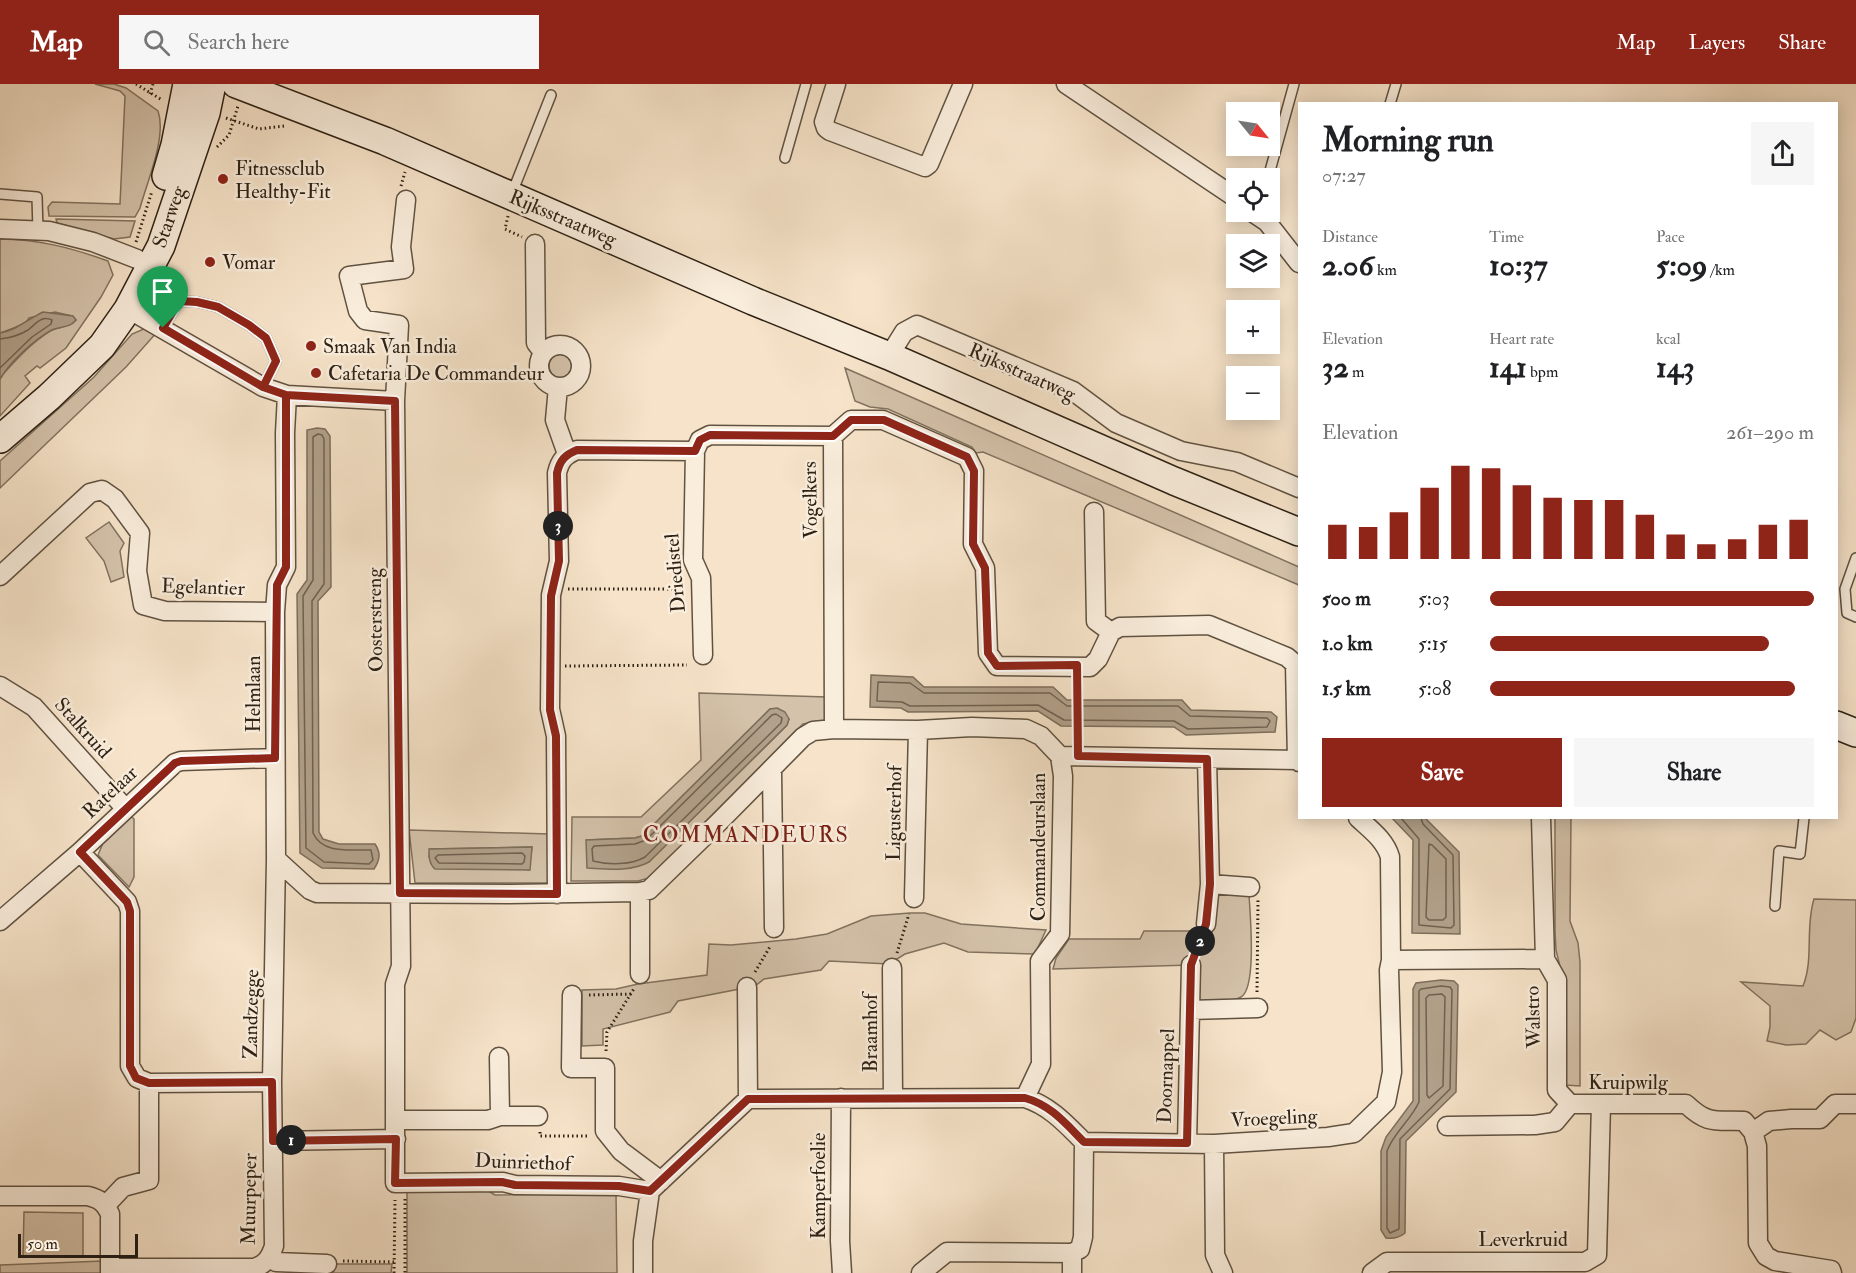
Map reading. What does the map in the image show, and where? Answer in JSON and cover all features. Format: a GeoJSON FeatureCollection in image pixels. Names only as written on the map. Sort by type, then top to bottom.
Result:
{"type":"FeatureCollection","features":[{"type":"Feature","properties":{"kind":"main road","name":"Starweg"},"geometry":{"type":"LineString","coordinates":[[0,431],[74,360],[94,334],[133,258],[167,173],[187,84]]}},
{"type":"Feature","properties":{"kind":"main road","name":"Starweg"},"geometry":{"type":"LineString","coordinates":[[0,439],[49,397],[102,346],[128,309],[161,246],[206,112],[212,84]]}},
{"type":"Feature","properties":{"kind":"main road","name":"Rijksstraatweg"},"geometry":{"type":"LineString","coordinates":[[236,84],[357,129],[510,205],[889,356],[1174,481],[1298,532]]}},
{"type":"Feature","properties":{"kind":"main road"},"geometry":{"type":"LineString","coordinates":[[128,309],[133,258]]}},
{"type":"Feature","properties":{"kind":"main road"},"geometry":{"type":"LineString","coordinates":[[1838,726],[1856,733]]}},
{"type":"Feature","properties":{"kind":"street"},"geometry":{"type":"LineString","coordinates":[[836,84],[824,122],[826,128],[925,167],[929,164],[963,84]]}},
{"type":"Feature","properties":{"kind":"street"},"geometry":{"type":"LineString","coordinates":[[1066,84],[1226,191]]}},
{"type":"Feature","properties":{"kind":"street","name":"Oosterstreng"},"geometry":{"type":"LineString","coordinates":[[400,1183],[396,1139],[395,984],[401,966],[395,401],[399,325],[365,320],[358,310],[349,276],[404,269],[401,247],[406,200]]}},
{"type":"Feature","properties":{"kind":"street"},"geometry":{"type":"LineString","coordinates":[[1267,222],[1298,262]]}},
{"type":"Feature","properties":{"kind":"street"},"geometry":{"type":"LineString","coordinates":[[0,229],[49,231],[93,242],[133,258]]}},
{"type":"Feature","properties":{"kind":"street"},"geometry":{"type":"LineString","coordinates":[[535,244],[536,343],[543,352]]}},
{"type":"Feature","properties":{"kind":"street"},"geometry":{"type":"LineString","coordinates":[[128,309],[263,387],[286,395],[395,401]]}},
{"type":"Feature","properties":{"kind":"street","name":"Rijksstraatweg"},"geometry":{"type":"LineString","coordinates":[[889,356],[904,332],[916,325],[1072,391],[1116,423],[1181,451],[1238,462],[1298,488]]}},
{"type":"Feature","properties":{"kind":"street"},"geometry":{"type":"LineString","coordinates":[[569,346],[579,357],[581,364],[577,378],[566,386],[558,387],[552,386],[542,377],[538,364],[543,352],[549,347],[569,346]]}},
{"type":"Feature","properties":{"kind":"street"},"geometry":{"type":"LineString","coordinates":[[558,387],[555,420],[567,454]]}},
{"type":"Feature","properties":{"kind":"street","name":"Helmlaan"},"geometry":{"type":"LineString","coordinates":[[276,860],[275,612],[277,585],[286,567],[286,395]]}},
{"type":"Feature","properties":{"kind":"street"},"geometry":{"type":"LineString","coordinates":[[833,436],[851,420],[884,420],[967,457],[974,471],[973,544],[985,568],[988,653],[997,666],[1077,665],[1090,667],[1098,659],[1111,632],[1120,627],[1209,625],[1287,657],[1295,664],[1298,695],[1298,761],[1069,756]]}},
{"type":"Feature","properties":{"kind":"street","name":"Vogelkers"},"geometry":{"type":"LineString","coordinates":[[695,451],[700,440],[710,435],[833,436],[834,729]]}},
{"type":"Feature","properties":{"kind":"street"},"geometry":{"type":"LineString","coordinates":[[557,894],[556,736],[550,710],[551,596],[559,561],[557,473],[559,463],[567,454],[577,450],[695,451]]}},
{"type":"Feature","properties":{"kind":"street","name":"Driedistel"},"geometry":{"type":"LineString","coordinates":[[695,451],[693,560],[701,578],[703,655]]}},
{"type":"Feature","properties":{"kind":"street","name":"Egelantier"},"geometry":{"type":"LineString","coordinates":[[0,576],[90,493],[102,490],[115,498],[140,533],[136,571],[143,605],[165,611],[275,612]]}},
{"type":"Feature","properties":{"kind":"street"},"geometry":{"type":"LineString","coordinates":[[1094,512],[1096,621],[1111,632]]}},
{"type":"Feature","properties":{"kind":"street","name":"Stalkruid"},"geometry":{"type":"LineString","coordinates":[[0,686],[34,707],[125,808]]}},
{"type":"Feature","properties":{"kind":"street","name":"Commandeurslaan"},"geometry":{"type":"LineString","coordinates":[[640,892],[649,890],[669,872],[803,736],[813,731],[834,729],[1026,729],[1041,736],[1069,756],[1063,776],[1060,934],[1040,961],[1041,1064],[1025,1098]]}},
{"type":"Feature","properties":{"kind":"street","name":"Ligusterhof"},"geometry":{"type":"LineString","coordinates":[[914,898],[918,730]]}},
{"type":"Feature","properties":{"kind":"street","name":"Ratelaar"},"geometry":{"type":"LineString","coordinates":[[0,921],[80,852],[175,763],[275,758]]}},
{"type":"Feature","properties":{"kind":"street"},"geometry":{"type":"LineString","coordinates":[[1206,924],[1210,884],[1207,759]]}},
{"type":"Feature","properties":{"kind":"street"},"geometry":{"type":"LineString","coordinates":[[772,770],[774,928]]}},
{"type":"Feature","properties":{"kind":"street","name":"Vroegeling"},"geometry":{"type":"LineString","coordinates":[[1084,1142],[1214,1144],[1328,1137],[1354,1133],[1386,1102],[1392,1072],[1389,970],[1391,960],[1390,857],[1387,847],[1379,837],[1359,819]]}},
{"type":"Feature","properties":{"kind":"street","name":"Walstro"},"geometry":{"type":"LineString","coordinates":[[1541,819],[1545,959],[1557,980],[1557,1090],[1570,1104]]}},
{"type":"Feature","properties":{"kind":"street"},"geometry":{"type":"LineString","coordinates":[[80,852],[127,902],[130,911],[130,1066],[136,1078],[149,1083],[149,1180],[123,1187],[106,1205]]}},
{"type":"Feature","properties":{"kind":"street"},"geometry":{"type":"LineString","coordinates":[[276,860],[310,890],[317,893],[640,892],[640,974]]}},
{"type":"Feature","properties":{"kind":"street","name":"Zandzegge"},"geometry":{"type":"LineString","coordinates":[[149,1083],[272,1082],[276,860]]}},
{"type":"Feature","properties":{"kind":"street"},"geometry":{"type":"LineString","coordinates":[[1210,884],[1250,888]]}},
{"type":"Feature","properties":{"kind":"street"},"geometry":{"type":"LineString","coordinates":[[1391,960],[1545,959]]}},
{"type":"Feature","properties":{"kind":"street","name":"Doornappel"},"geometry":{"type":"LineString","coordinates":[[1187,1143],[1191,965]]}},
{"type":"Feature","properties":{"kind":"street","name":"Braamhof"},"geometry":{"type":"LineString","coordinates":[[892,968],[893,1097]]}},
{"type":"Feature","properties":{"kind":"street"},"geometry":{"type":"LineString","coordinates":[[747,987],[748,1099]]}},
{"type":"Feature","properties":{"kind":"street"},"geometry":{"type":"LineString","coordinates":[[572,995],[571,1068],[605,1068],[605,1131],[655,1186]]}},
{"type":"Feature","properties":{"kind":"street","name":"Doornappel"},"geometry":{"type":"LineString","coordinates":[[1190,1010],[1258,1008]]}},
{"type":"Feature","properties":{"kind":"street"},"geometry":{"type":"LineString","coordinates":[[499,1057],[500,1116]]}},
{"type":"Feature","properties":{"kind":"street","name":"Muurpeper"},"geometry":{"type":"LineString","coordinates":[[110,1270],[254,1268],[264,1265],[274,1246],[272,1082]]}},
{"type":"Feature","properties":{"kind":"street","name":"Kamperfoelie"},"geometry":{"type":"LineString","coordinates":[[841,1098],[840,1241],[842,1273]]}},
{"type":"Feature","properties":{"kind":"street"},"geometry":{"type":"LineString","coordinates":[[643,1273],[644,1241],[655,1186],[748,1099],[1025,1098],[1039,1102],[1052,1110],[1084,1142],[1083,1237],[1080,1249],[1072,1253],[947,1252],[929,1270]]}},
{"type":"Feature","properties":{"kind":"street","name":"Kruipwilg"},"geometry":{"type":"LineString","coordinates":[[1447,1126],[1535,1125],[1555,1122],[1570,1104],[1686,1104],[1698,1116],[1708,1121],[1743,1121],[1753,1132]]}},
{"type":"Feature","properties":{"kind":"street","name":"Leverkruid"},"geometry":{"type":"LineString","coordinates":[[1372,1273],[1387,1263],[1585,1262],[1597,1255],[1601,1104]]}},
{"type":"Feature","properties":{"kind":"street"},"geometry":{"type":"LineString","coordinates":[[1832,1273],[1831,1270],[1776,1261],[1766,1256],[1758,1243],[1757,1146],[1753,1132],[1769,1121],[1820,1119],[1835,1104],[1856,1104]]}},
{"type":"Feature","properties":{"kind":"street"},"geometry":{"type":"LineString","coordinates":[[396,1120],[488,1120],[500,1116],[538,1116]]}},
{"type":"Feature","properties":{"kind":"street","name":"Muurpeper"},"geometry":{"type":"LineString","coordinates":[[273,1141],[396,1139]]}},
{"type":"Feature","properties":{"kind":"street"},"geometry":{"type":"LineString","coordinates":[[1214,1144],[1215,1255],[1224,1273]]}},
{"type":"Feature","properties":{"kind":"street","name":"Duinriethof"},"geometry":{"type":"LineString","coordinates":[[400,1183],[502,1182],[515,1185],[655,1186]]}},
{"type":"Feature","properties":{"kind":"street"},"geometry":{"type":"LineString","coordinates":[[0,1198],[88,1196],[97,1198],[106,1205],[110,1214],[110,1270]]}},
{"type":"Feature","properties":{"kind":"street"},"geometry":{"type":"LineString","coordinates":[[1072,1253],[1072,1273]]}},
{"type":"Feature","properties":{"kind":"street","name":"Muurpeper"},"geometry":{"type":"LineString","coordinates":[[270,1257],[276,1262],[327,1264]]}},
{"type":"Feature","properties":{"kind":"lane"},"geometry":{"type":"LineString","coordinates":[[785,158],[806,84]]}},
{"type":"Feature","properties":{"kind":"lane"},"geometry":{"type":"LineString","coordinates":[[1271,168],[1294,84]]}},
{"type":"Feature","properties":{"kind":"lane"},"geometry":{"type":"LineString","coordinates":[[1391,102],[1396,84]]}},
{"type":"Feature","properties":{"kind":"lane"},"geometry":{"type":"LineString","coordinates":[[510,205],[551,95]]}},
{"type":"Feature","properties":{"kind":"lane"},"geometry":{"type":"LineString","coordinates":[[0,194],[37,196],[38,231]]}},
{"type":"Feature","properties":{"kind":"lane"},"geometry":{"type":"LineString","coordinates":[[163,328],[179,301],[218,307],[249,325],[266,338],[276,361],[263,387]]}},
{"type":"Feature","properties":{"kind":"lane"},"geometry":{"type":"LineString","coordinates":[[1856,558],[1845,589],[1847,613],[1856,617]]}},
{"type":"Feature","properties":{"kind":"lane"},"geometry":{"type":"LineString","coordinates":[[1776,906],[1779,851],[1800,854],[1804,819]]}},
{"type":"Feature","properties":{"kind":"path"},"geometry":{"type":"LineString","coordinates":[[150,93],[153,84]]}},
{"type":"Feature","properties":{"kind":"path"},"geometry":{"type":"LineString","coordinates":[[161,100],[165,107]]}},
{"type":"Feature","properties":{"kind":"path","name":"Starweg"},"geometry":{"type":"LineString","coordinates":[[133,258],[153,191]]}},
{"type":"Feature","properties":{"kind":"path"},"geometry":{"type":"LineString","coordinates":[[510,205],[505,229],[535,244]]}},
{"type":"Feature","properties":{"kind":"path"},"geometry":{"type":"LineString","coordinates":[[553,589],[701,589]]}},
{"type":"Feature","properties":{"kind":"path"},"geometry":{"type":"LineString","coordinates":[[551,666],[687,665]]}},
{"type":"Feature","properties":{"kind":"path"},"geometry":{"type":"LineString","coordinates":[[1069,756],[1077,665]]}},
{"type":"Feature","properties":{"kind":"path"},"geometry":{"type":"LineString","coordinates":[[1250,888],[1258,889],[1256,998],[1258,1008]]}},
{"type":"Feature","properties":{"kind":"path"},"geometry":{"type":"LineString","coordinates":[[892,968],[914,898]]}},
{"type":"Feature","properties":{"kind":"path"},"geometry":{"type":"LineString","coordinates":[[747,987],[771,944],[774,928]]}},
{"type":"Feature","properties":{"kind":"path"},"geometry":{"type":"LineString","coordinates":[[605,1068],[608,1032],[632,994],[640,974]]}},
{"type":"Feature","properties":{"kind":"path"},"geometry":{"type":"LineString","coordinates":[[572,995],[632,994]]}},
{"type":"Feature","properties":{"kind":"path"},"geometry":{"type":"LineString","coordinates":[[538,1116],[540,1136],[610,1137]]}},
{"type":"Feature","properties":{"kind":"path"},"geometry":{"type":"LineString","coordinates":[[394,1273],[400,1183]]}},
{"type":"Feature","properties":{"kind":"path"},"geometry":{"type":"LineString","coordinates":[[400,1183],[405,1273]]}},
{"type":"Feature","properties":{"kind":"path"},"geometry":{"type":"LineString","coordinates":[[327,1264],[331,1261],[395,1262]]}},
{"type":"Feature","properties":{"kind":"shaded area"},"geometry":{"type":"Polygon","coordinates":[[[95,84],[114,84],[126,88],[158,111],[160,133],[158,146],[140,208],[135,217],[49,216],[48,207],[52,202],[120,204],[125,96],[120,91],[95,84]]]}},
{"type":"Feature","properties":{"kind":"shaded area"},"geometry":{"type":"Polygon","coordinates":[[[56,219],[135,221],[130,237],[114,239],[57,223],[56,219]]]}},
{"type":"Feature","properties":{"kind":"shaded area"},"geometry":{"type":"Polygon","coordinates":[[[0,239],[55,245],[81,252],[108,261],[113,275],[101,297],[66,348],[40,368],[37,366],[25,376],[30,383],[0,416],[0,379],[3,374],[43,335],[76,320],[72,316],[55,312],[29,318],[25,324],[0,333],[0,239]]]}},
{"type":"Feature","properties":{"kind":"shaded area"},"geometry":{"type":"Polygon","coordinates":[[[146,328],[158,331],[126,367],[0,488],[0,461],[94,377],[132,334],[146,328]]]}},
{"type":"Feature","properties":{"kind":"shaded area"},"geometry":{"type":"Polygon","coordinates":[[[556,354],[566,354],[573,361],[573,371],[566,378],[556,378],[549,371],[549,361],[556,354]]]}},
{"type":"Feature","properties":{"kind":"shaded area"},"geometry":{"type":"Polygon","coordinates":[[[845,368],[1298,567],[1298,585],[983,452],[976,453],[972,447],[888,409],[870,407],[855,401],[845,368]]]}},
{"type":"Feature","properties":{"kind":"shaded area"},"geometry":{"type":"Polygon","coordinates":[[[109,522],[124,543],[120,551],[124,577],[111,582],[104,561],[86,538],[109,522]]]}},
{"type":"Feature","properties":{"kind":"shaded area"},"geometry":{"type":"Polygon","coordinates":[[[699,693],[827,697],[827,720],[803,724],[649,878],[638,881],[571,881],[572,817],[641,817],[701,760],[699,693]],[[770,709],[642,836],[586,840],[649,862],[787,725],[789,719],[770,709]]]}},
{"type":"Feature","properties":{"kind":"shaded area"},"geometry":{"type":"Polygon","coordinates":[[[131,816],[134,819],[134,877],[129,887],[98,855],[103,843],[131,816]]]}},
{"type":"Feature","properties":{"kind":"shaded area"},"geometry":{"type":"Polygon","coordinates":[[[1555,819],[1571,819],[1570,921],[1578,943],[1580,962],[1580,1086],[1565,1085],[1563,979],[1556,950],[1555,819]]]}},
{"type":"Feature","properties":{"kind":"shaded area"},"geometry":{"type":"Polygon","coordinates":[[[409,830],[549,834],[548,883],[415,883],[409,830]],[[532,847],[430,849],[429,857],[529,870],[532,847]]]}},
{"type":"Feature","properties":{"kind":"shaded area"},"geometry":{"type":"Polygon","coordinates":[[[1221,892],[1249,895],[1251,966],[1246,991],[1237,999],[1198,1001],[1191,965],[1053,969],[1056,958],[1069,939],[1140,939],[1144,931],[1204,931],[1217,895],[1221,892]]]}},
{"type":"Feature","properties":{"kind":"shaded area"},"geometry":{"type":"Polygon","coordinates":[[[1814,899],[1856,900],[1856,1018],[1851,1032],[1836,1040],[1820,1030],[1806,1044],[1786,1045],[1767,1041],[1770,1006],[1741,982],[1803,986],[1808,965],[1811,910],[1814,899]]]}},
{"type":"Feature","properties":{"kind":"shaded area"},"geometry":{"type":"Polygon","coordinates":[[[925,913],[961,924],[1046,930],[1035,954],[968,952],[944,943],[905,954],[889,964],[829,961],[821,970],[764,979],[755,986],[678,1001],[670,1012],[603,1029],[603,1045],[582,1046],[582,990],[616,989],[707,975],[709,944],[731,945],[796,939],[827,934],[871,916],[925,913]]]}},
{"type":"Feature","properties":{"kind":"shaded area"},"geometry":{"type":"Polygon","coordinates":[[[407,1188],[485,1189],[495,1195],[616,1193],[617,1273],[407,1273],[407,1188]]]}},
{"type":"Feature","properties":{"kind":"shaded area"},"geometry":{"type":"Polygon","coordinates":[[[24,1212],[83,1213],[83,1257],[23,1256],[24,1212]]]}},
{"type":"Feature","properties":{"kind":"shaded area"},"geometry":{"type":"Polygon","coordinates":[[[103,1261],[103,1273],[0,1273],[0,1265],[103,1261]]]}},
{"type":"Feature","properties":{"kind":"shaded area"},"geometry":{"type":"Polygon","coordinates":[[[331,1264],[392,1264],[391,1273],[331,1273],[331,1264]]]}},
{"type":"Feature","properties":{"kind":"water"},"geometry":{"type":"Polygon","coordinates":[[[43,312],[73,316],[76,320],[70,325],[53,329],[36,341],[22,352],[0,379],[0,333],[17,327],[43,312]]]}},
{"type":"Feature","properties":{"kind":"water"},"geometry":{"type":"Polygon","coordinates":[[[325,429],[330,436],[331,587],[318,601],[319,832],[323,839],[339,844],[375,844],[379,856],[374,869],[322,868],[300,853],[297,594],[307,580],[307,430],[325,429]]]}},
{"type":"Feature","properties":{"kind":"water"},"geometry":{"type":"Polygon","coordinates":[[[871,675],[913,677],[924,687],[1053,687],[1067,700],[1182,700],[1191,710],[1271,712],[1277,717],[1275,732],[1186,735],[1174,727],[1061,726],[1038,711],[908,712],[901,708],[870,707],[871,675]]]}},
{"type":"Feature","properties":{"kind":"water"},"geometry":{"type":"Polygon","coordinates":[[[777,708],[785,712],[789,719],[787,725],[649,862],[627,869],[587,868],[586,840],[642,836],[770,709],[777,708]]]}},
{"type":"Feature","properties":{"kind":"water"},"geometry":{"type":"Polygon","coordinates":[[[1393,819],[1426,819],[1459,852],[1460,934],[1412,933],[1413,840],[1393,819]]]}},
{"type":"Feature","properties":{"kind":"water"},"geometry":{"type":"Polygon","coordinates":[[[532,847],[530,870],[435,869],[429,858],[429,849],[532,847]]]}},
{"type":"Feature","properties":{"kind":"water"},"geometry":{"type":"Polygon","coordinates":[[[1454,981],[1458,985],[1456,1092],[1406,1141],[1405,1233],[1396,1238],[1386,1238],[1381,1230],[1381,1151],[1386,1137],[1413,1101],[1413,989],[1416,983],[1454,981]]]}},
{"type":"Feature","properties":{"kind":"place","name":"Fitnessclub Healthy-Fit"},"geometry":{"type":"Point","coordinates":[223,179]}},
{"type":"Feature","properties":{"kind":"place","name":"Vomar"},"geometry":{"type":"Point","coordinates":[210,262]}},
{"type":"Feature","properties":{"kind":"place","name":"Smaak Van India"},"geometry":{"type":"Point","coordinates":[311,346]}},
{"type":"Feature","properties":{"kind":"place","name":"Cafetaria De Commandeur"},"geometry":{"type":"Point","coordinates":[316,373]}},
{"type":"Feature","properties":{"kind":"district","name":"COMMANDEURS"},"geometry":{"type":"Point","coordinates":[746,835]}},
{"type":"Feature","properties":{"kind":"route"},"geometry":{"type":"LineString","coordinates":[[163,328],[179,301],[218,307],[266,338],[276,361],[263,387],[286,395],[395,401],[400,893],[557,894],[556,736],[550,710],[551,596],[559,561],[557,473],[559,463],[567,454],[577,450],[695,451],[700,440],[710,435],[833,436],[851,420],[884,420],[967,457],[974,471],[973,544],[985,568],[988,653],[997,666],[1077,665],[1078,756],[1207,759],[1210,884],[1206,924],[1191,965],[1187,1143],[1084,1142],[1052,1110],[1039,1102],[1025,1098],[748,1099],[650,1191],[619,1186],[515,1185],[502,1182],[395,1183],[396,1139],[273,1141],[272,1082],[149,1083],[136,1078],[130,1066],[130,911],[127,902],[80,852],[175,763],[275,758],[275,612],[277,585],[286,567],[286,395],[263,387],[163,328]]}}]}
